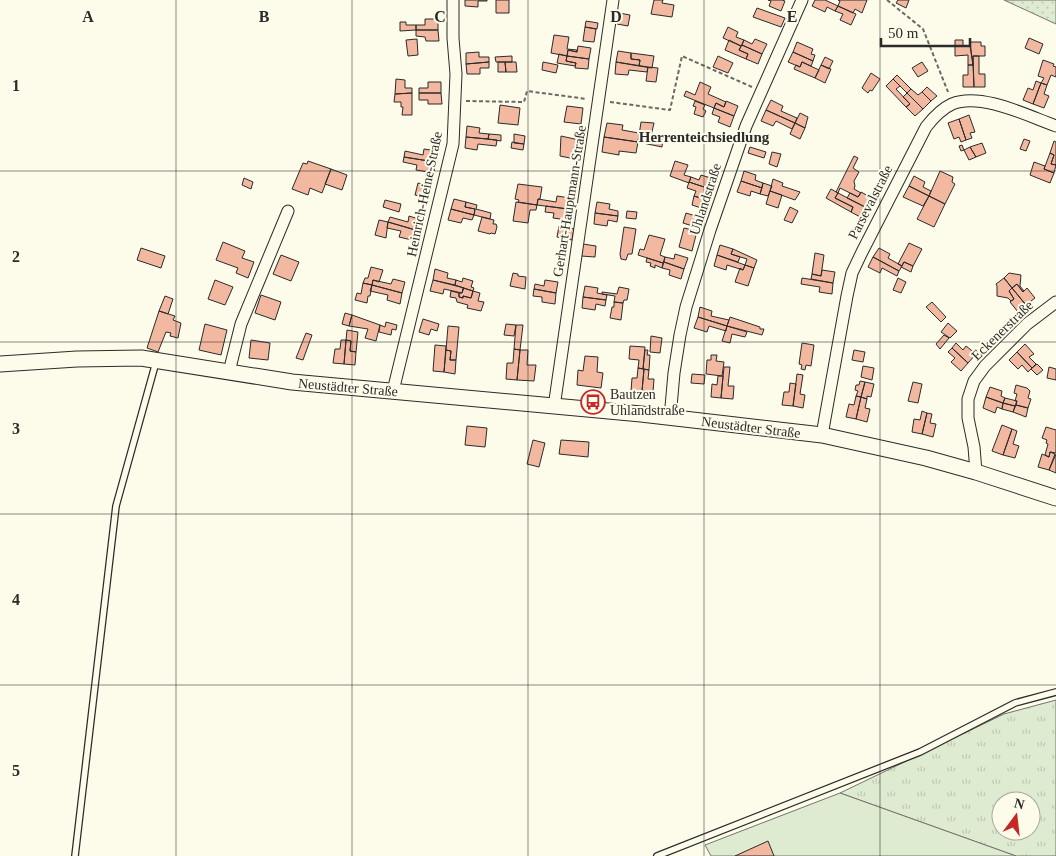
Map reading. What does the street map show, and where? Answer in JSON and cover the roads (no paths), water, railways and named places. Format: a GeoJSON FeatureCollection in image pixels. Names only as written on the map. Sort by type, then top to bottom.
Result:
{"type":"FeatureCollection","features":[{"type":"Feature","properties":{"kind":"street","name":"Heinrich-Heine-Straße"},"geometry":{"type":"LineString","coordinates":[[393,391],[453,144],[456,100],[453,0]]}},
{"type":"Feature","properties":{"kind":"street","name":"Gerhart-Hauptmann-Straße"},"geometry":{"type":"LineString","coordinates":[[554,407],[612,0]]}},
{"type":"Feature","properties":{"kind":"street","name":"Uhlandstraße"},"geometry":{"type":"LineString","coordinates":[[670,418],[674,373],[686,307],[746,126],[802,0]]}},
{"type":"Feature","properties":{"kind":"street","name":"Parsevalstraße"},"geometry":{"type":"LineString","coordinates":[[822,435],[852,273],[926,127],[937,113],[953,104],[985,101],[1056,126]]}},
{"type":"Feature","properties":{"kind":"street"},"geometry":{"type":"LineString","coordinates":[[229,372],[241,324],[288,211]]}},
{"type":"Feature","properties":{"kind":"street","name":"Eckenerstraße"},"geometry":{"type":"LineString","coordinates":[[976,472],[974,447],[968,418],[968,399],[974,381],[985,366],[1027,324],[1056,302]]}},
{"type":"Feature","properties":{"kind":"street","name":"Neustädter Straße"},"geometry":{"type":"LineString","coordinates":[[0,364],[114,357],[156,360],[292,382],[670,418],[822,435],[926,458],[1056,498]]}},
{"type":"Feature","properties":{"kind":"lane"},"geometry":{"type":"LineString","coordinates":[[75,856],[116,506],[156,360]]}},
{"type":"Feature","properties":{"kind":"lane"},"geometry":{"type":"LineString","coordinates":[[657,856],[920,752],[1015,703],[1056,692]]}},
{"type":"Feature","properties":{"kind":"place","name":"Bautzen Uhlandstraße"},"geometry":{"type":"Point","coordinates":[593,402]}},
{"type":"Feature","properties":{"kind":"district","name":"Herrenteichsiedlung"},"geometry":{"type":"Point","coordinates":[704,137]}}]}
